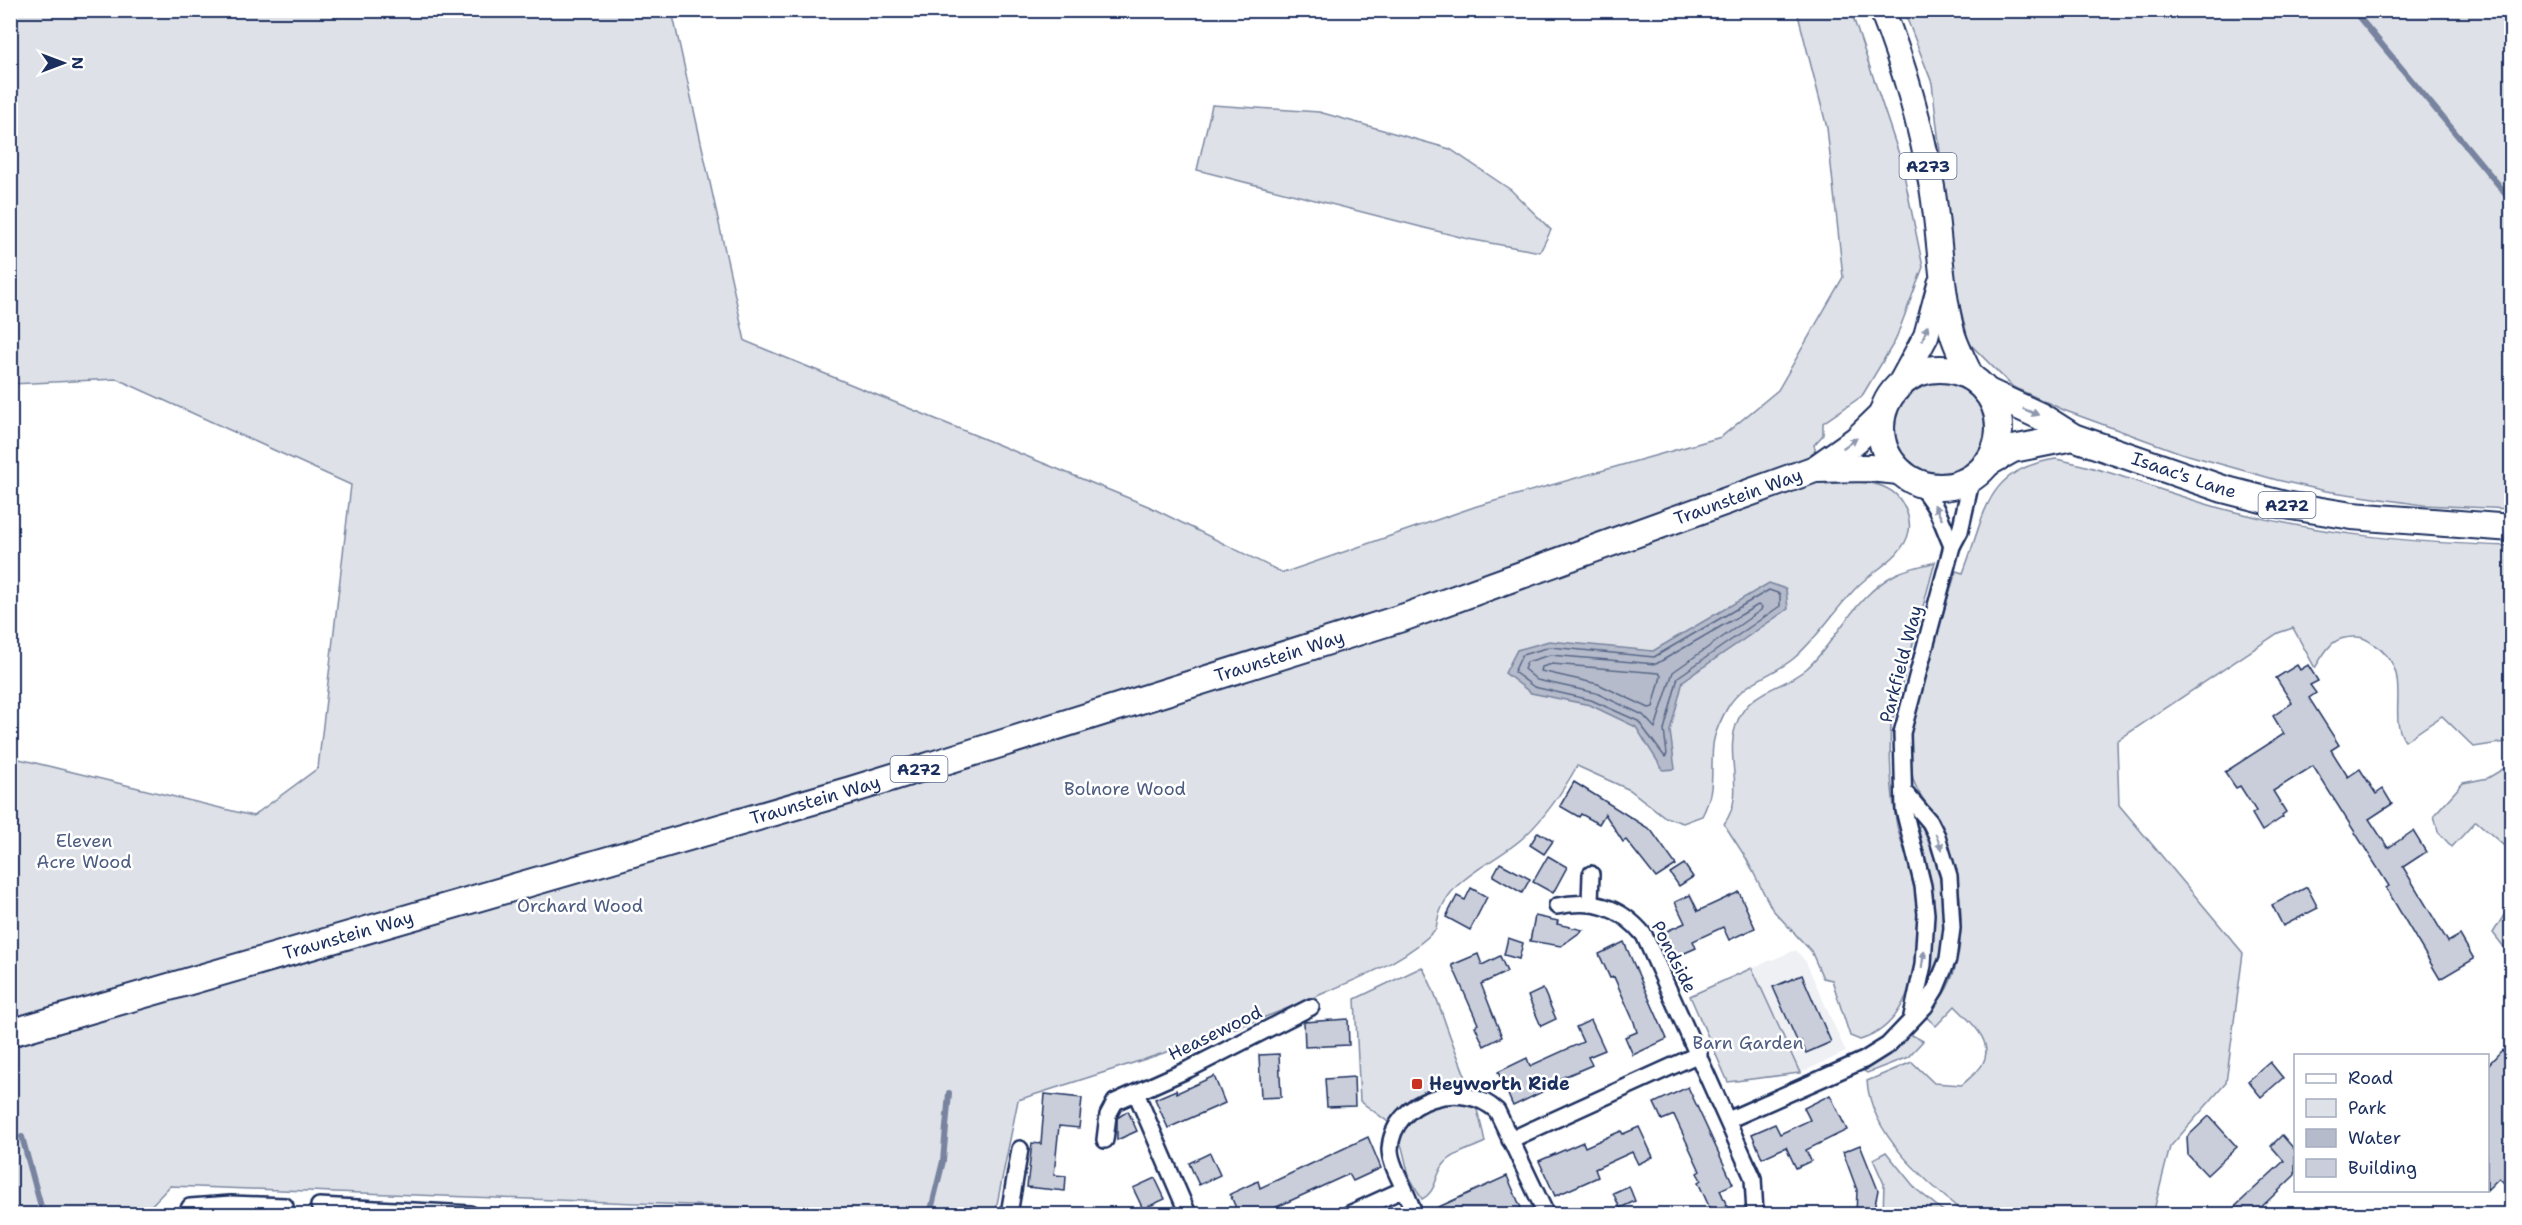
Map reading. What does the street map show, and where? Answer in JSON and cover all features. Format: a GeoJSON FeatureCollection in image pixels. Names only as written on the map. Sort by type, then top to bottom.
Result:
{"type":"FeatureCollection","features":[{"type":"Feature","properties":{"kind":"highway"},"geometry":{"type":"LineString","coordinates":[[1979,471],[1996,447],[1999,428],[1996,408],[1979,385],[1954,370],[1935,369],[1916,373],[1900,384],[1888,398],[1882,415],[1883,445],[1908,477],[1935,487],[1954,485],[1979,471],[2013,449],[2073,437]]}},
{"type":"Feature","properties":{"kind":"highway","name":"Isaac's Lane"},"geometry":{"type":"LineString","coordinates":[[1979,385],[2040,416],[2073,437],[2203,483],[2285,505],[2352,516],[2511,528]]}},
{"type":"Feature","properties":{"kind":"highway","name":"Traunstein Way"},"geometry":{"type":"LineString","coordinates":[[10,1033],[851,790],[1405,617],[1815,469],[1856,440],[1882,415]]}},
{"type":"Feature","properties":{"kind":"highway","name":"Traunstein Way"},"geometry":{"type":"LineString","coordinates":[[1815,469],[1869,468],[1908,477]]}},
{"type":"Feature","properties":{"kind":"main road","name":"A273"},"geometry":{"type":"LineString","coordinates":[[1882,10],[1900,56],[1923,140],[1934,200],[1941,279],[1953,334],[1979,385]]}},
{"type":"Feature","properties":{"kind":"main road","name":"A273"},"geometry":{"type":"LineString","coordinates":[[1900,384],[1926,336],[1941,279]]}},
{"type":"Feature","properties":{"kind":"street","name":"Parkfield Way"},"geometry":{"type":"LineString","coordinates":[[1912,1016],[1923,965],[1926,914],[1923,886],[1906,824],[1902,733],[1952,546],[1960,531],[1979,471]]}},
{"type":"Feature","properties":{"kind":"street"},"geometry":{"type":"LineString","coordinates":[[1908,477],[1942,516],[1952,546]]}},
{"type":"Feature","properties":{"kind":"street","name":"Parkfield Way"},"geometry":{"type":"LineString","coordinates":[[1728,1120],[1864,1060],[1888,1045],[1912,1016],[1925,1006],[1948,959],[1953,902],[1949,876],[1937,836],[1930,822],[1906,794]]}},
{"type":"Feature","properties":{"kind":"street"},"geometry":{"type":"LineString","coordinates":[[1590,902],[1591,874]]}},
{"type":"Feature","properties":{"kind":"street","name":"Pondside"},"geometry":{"type":"LineString","coordinates":[[1557,906],[1590,902],[1622,915],[1644,935],[1699,1054]]}},
{"type":"Feature","properties":{"kind":"street","name":"Heasewood"},"geometry":{"type":"LineString","coordinates":[[1105,1140],[1108,1115],[1115,1102],[1311,1007]]}},
{"type":"Feature","properties":{"kind":"street"},"geometry":{"type":"LineString","coordinates":[[1510,1140],[1699,1054],[1754,1178],[1755,1215]]}},
{"type":"Feature","properties":{"kind":"street"},"geometry":{"type":"LineString","coordinates":[[1136,1093],[1188,1215]]}},
{"type":"Feature","properties":{"kind":"street"},"geometry":{"type":"LineString","coordinates":[[1412,1209],[1390,1150],[1396,1127],[1415,1106],[1431,1099],[1474,1096],[1486,1101],[1497,1111],[1546,1215]]}},
{"type":"Feature","properties":{"kind":"street"},"geometry":{"type":"LineString","coordinates":[[1009,1215],[1020,1149]]}},
{"type":"Feature","properties":{"kind":"street"},"geometry":{"type":"LineString","coordinates":[[1349,1215],[1404,1189]]}},
{"type":"Feature","properties":{"kind":"street"},"geometry":{"type":"LineString","coordinates":[[186,1215],[190,1207],[231,1204],[285,1206]]}},
{"type":"Feature","properties":{"kind":"street"},"geometry":{"type":"LineString","coordinates":[[319,1206],[470,1215]]}},
{"type":"Feature","properties":{"kind":"shaded area"},"geometry":{"type":"Polygon","coordinates":[[[1796,950],[1806,962],[1846,1052],[1800,1073],[1752,968],[1796,950]]]}},
{"type":"Feature","properties":{"kind":"green space","name":"Orchard Wood"},"geometry":{"type":"Polygon","coordinates":[[[10,11],[672,11],[745,341],[1148,506],[1283,573],[1477,506],[1721,437],[1778,390],[1843,277],[1827,128],[1797,11],[1851,11],[1901,160],[1923,267],[1895,341],[1862,396],[1823,423],[1823,435],[1814,445],[1826,484],[1856,482],[1887,488],[1903,504],[1909,519],[1909,531],[1906,540],[1896,554],[1851,593],[1793,659],[1750,685],[1734,698],[1714,741],[1711,789],[1702,816],[1683,823],[1665,817],[1630,790],[1577,766],[1554,803],[1533,828],[1512,847],[1458,885],[1440,911],[1436,929],[1413,949],[1387,965],[1254,1021],[1018,1100],[995,1214],[774,1214],[771,1208],[170,1186],[143,1214],[11,1214],[11,757],[253,816],[318,768],[351,485],[117,379],[11,384],[10,11]]]}},
{"type":"Feature","properties":{"kind":"green space"},"geometry":{"type":"Polygon","coordinates":[[[1904,11],[2511,11],[2511,509],[2423,505],[2326,491],[2277,480],[2181,453],[2066,411],[2013,387],[1969,343],[1956,290],[1932,83],[1904,11]]]}},
{"type":"Feature","properties":{"kind":"green space"},"geometry":{"type":"Polygon","coordinates":[[[1212,105],[1319,112],[1450,149],[1511,190],[1551,230],[1540,252],[1468,239],[1197,170],[1212,105]]]}},
{"type":"Feature","properties":{"kind":"green space"},"geometry":{"type":"Polygon","coordinates":[[[1939,380],[1957,383],[1972,394],[1983,409],[1986,427],[1983,445],[1972,460],[1957,471],[1939,474],[1921,471],[1906,460],[1895,445],[1892,427],[1895,409],[1906,394],[1921,383],[1939,380]]]}},
{"type":"Feature","properties":{"kind":"green space"},"geometry":{"type":"Polygon","coordinates":[[[2056,459],[2100,470],[2231,511],[2301,526],[2405,540],[2511,546],[2512,738],[2506,742],[2474,747],[2442,716],[2405,741],[2398,718],[2397,679],[2394,667],[2386,655],[2365,639],[2348,637],[2335,641],[2315,668],[2293,628],[2278,633],[2117,741],[2119,805],[2243,953],[2226,1083],[2170,1147],[2153,1214],[1965,1214],[1918,1172],[1889,1139],[1871,1101],[1867,1081],[1912,1062],[1934,1083],[1962,1085],[1980,1068],[1985,1056],[1986,1048],[1979,1032],[1955,1006],[1936,1026],[1925,1016],[1943,995],[1952,977],[1958,957],[1961,911],[1955,865],[1949,845],[1913,779],[1910,757],[1911,736],[1920,689],[1956,571],[1963,573],[1983,514],[1991,498],[2014,473],[2032,465],[2056,459]]]}},
{"type":"Feature","properties":{"kind":"green space"},"geometry":{"type":"Polygon","coordinates":[[[1935,562],[1891,725],[1890,761],[1894,808],[1917,898],[1918,947],[1914,972],[1907,994],[1896,1014],[1880,1030],[1860,1040],[1850,1036],[1832,980],[1823,978],[1811,951],[1772,909],[1746,858],[1724,824],[1731,812],[1734,799],[1732,747],[1734,733],[1738,720],[1751,702],[1797,676],[1810,665],[1857,606],[1879,585],[1901,572],[1935,562]]]}},
{"type":"Feature","properties":{"kind":"green space"},"geometry":{"type":"Polygon","coordinates":[[[2511,764],[2511,852],[2476,821],[2452,847],[2438,832],[2434,815],[2463,783],[2488,778],[2511,764]]]}},
{"type":"Feature","properties":{"kind":"green space"},"geometry":{"type":"Polygon","coordinates":[[[1921,825],[1936,863],[1943,899],[1943,936],[1935,976],[1927,975],[1934,918],[1928,866],[1917,828],[1921,825]]]}},
{"type":"Feature","properties":{"kind":"green space"},"geometry":{"type":"Polygon","coordinates":[[[2511,910],[2511,956],[2493,933],[2504,915],[2511,910]]]}},
{"type":"Feature","properties":{"kind":"green space"},"geometry":{"type":"Polygon","coordinates":[[[1422,967],[1434,992],[1470,1088],[1485,1142],[1447,1161],[1440,1170],[1431,1191],[1422,1199],[1409,1176],[1402,1147],[1388,1122],[1360,1101],[1355,999],[1422,967]]]}},
{"type":"Feature","properties":{"kind":"green space","name":"Barn Garden"},"geometry":{"type":"Polygon","coordinates":[[[1752,968],[1800,1073],[1728,1082],[1690,996],[1752,968]]]}},
{"type":"Feature","properties":{"kind":"green space"},"geometry":{"type":"Polygon","coordinates":[[[1910,1034],[1923,1041],[1908,1057],[1867,1073],[1864,1071],[1889,1055],[1910,1034]]]}},
{"type":"Feature","properties":{"kind":"green space"},"geometry":{"type":"Polygon","coordinates":[[[1886,1152],[1916,1189],[1947,1214],[1883,1214],[1884,1184],[1873,1159],[1886,1152]]]}},
{"type":"Feature","properties":{"kind":"water"},"geometry":{"type":"Polygon","coordinates":[[[1769,583],[1786,589],[1788,609],[1683,681],[1670,731],[1675,769],[1663,770],[1636,727],[1590,705],[1531,693],[1505,673],[1517,650],[1549,641],[1653,651],[1769,583]]]}},
{"type":"Feature","properties":{"kind":"building"},"geometry":{"type":"Polygon","coordinates":[[[2297,665],[2300,670],[2308,665],[2318,681],[2310,685],[2316,693],[2309,698],[2339,745],[2331,750],[2348,777],[2360,769],[2376,794],[2383,789],[2392,804],[2369,819],[2388,848],[2413,831],[2426,852],[2403,867],[2448,942],[2460,935],[2474,959],[2440,979],[2386,888],[2389,886],[2313,766],[2273,791],[2286,812],[2282,815],[2283,817],[2262,831],[2252,814],[2256,811],[2240,786],[2236,788],[2225,772],[2284,734],[2273,716],[2292,703],[2276,678],[2297,665]]]}},
{"type":"Feature","properties":{"kind":"building"},"geometry":{"type":"Polygon","coordinates":[[[1574,782],[1651,830],[1676,865],[1656,878],[1626,840],[1623,842],[1605,814],[1599,824],[1581,814],[1579,817],[1560,806],[1574,782]]]}},
{"type":"Feature","properties":{"kind":"building"},"geometry":{"type":"Polygon","coordinates":[[[1538,832],[1553,841],[1544,854],[1530,845],[1538,832]]]}},
{"type":"Feature","properties":{"kind":"building"},"geometry":{"type":"Polygon","coordinates":[[[1548,856],[1567,867],[1553,893],[1533,882],[1548,856]]]}},
{"type":"Feature","properties":{"kind":"building"},"geometry":{"type":"Polygon","coordinates":[[[1500,863],[1530,879],[1522,893],[1493,876],[1500,863]]]}},
{"type":"Feature","properties":{"kind":"building"},"geometry":{"type":"Polygon","coordinates":[[[1684,864],[1693,877],[1679,886],[1670,873],[1684,864]]]}},
{"type":"Feature","properties":{"kind":"building"},"geometry":{"type":"Polygon","coordinates":[[[2307,887],[2318,908],[2283,926],[2272,905],[2307,887]]]}},
{"type":"Feature","properties":{"kind":"building"},"geometry":{"type":"Polygon","coordinates":[[[1471,888],[1487,897],[1470,930],[1446,917],[1457,896],[1465,900],[1471,888]]]}},
{"type":"Feature","properties":{"kind":"building"},"geometry":{"type":"Polygon","coordinates":[[[1739,892],[1755,928],[1729,940],[1723,927],[1693,941],[1696,948],[1671,959],[1660,934],[1685,923],[1675,902],[1690,895],[1698,911],[1739,892]]]}},
{"type":"Feature","properties":{"kind":"building"},"geometry":{"type":"Polygon","coordinates":[[[1535,916],[1583,930],[1561,946],[1530,941],[1535,916]]]}},
{"type":"Feature","properties":{"kind":"building"},"geometry":{"type":"Polygon","coordinates":[[[1508,938],[1523,943],[1519,959],[1504,955],[1508,938]]]}},
{"type":"Feature","properties":{"kind":"building"},"geometry":{"type":"Polygon","coordinates":[[[1624,942],[1667,1039],[1633,1055],[1625,1037],[1637,1032],[1634,1022],[1614,977],[1610,978],[1599,954],[1624,942]]]}},
{"type":"Feature","properties":{"kind":"building"},"geometry":{"type":"Polygon","coordinates":[[[1478,954],[1482,965],[1500,956],[1507,972],[1481,984],[1502,1037],[1484,1046],[1475,1026],[1478,1024],[1452,965],[1478,954]]]}},
{"type":"Feature","properties":{"kind":"building"},"geometry":{"type":"Polygon","coordinates":[[[1802,975],[1831,1042],[1806,1053],[1801,1041],[1798,1043],[1773,987],[1802,975]]]}},
{"type":"Feature","properties":{"kind":"building"},"geometry":{"type":"Polygon","coordinates":[[[1543,989],[1556,1019],[1541,1026],[1528,996],[1543,989]]]}},
{"type":"Feature","properties":{"kind":"building"},"geometry":{"type":"Polygon","coordinates":[[[1348,1019],[1349,1045],[1305,1047],[1304,1022],[1348,1019]]]}},
{"type":"Feature","properties":{"kind":"building"},"geometry":{"type":"Polygon","coordinates":[[[1591,1020],[1605,1050],[1588,1057],[1592,1065],[1540,1087],[1542,1092],[1513,1106],[1498,1072],[1527,1058],[1530,1066],[1583,1042],[1576,1027],[1591,1020]]]}},
{"type":"Feature","properties":{"kind":"building"},"geometry":{"type":"Polygon","coordinates":[[[2502,1050],[2511,1059],[2511,1175],[2504,1183],[2499,1178],[2489,1188],[2489,1064],[2502,1050]]]}},
{"type":"Feature","properties":{"kind":"building"},"geometry":{"type":"Polygon","coordinates":[[[1279,1054],[1281,1097],[1261,1098],[1259,1055],[1279,1054]]]}},
{"type":"Feature","properties":{"kind":"building"},"geometry":{"type":"Polygon","coordinates":[[[2270,1062],[2283,1078],[2261,1097],[2248,1081],[2270,1062]]]}},
{"type":"Feature","properties":{"kind":"building"},"geometry":{"type":"Polygon","coordinates":[[[1214,1076],[1225,1103],[1168,1128],[1155,1099],[1176,1090],[1177,1093],[1214,1076]]]}},
{"type":"Feature","properties":{"kind":"building"},"geometry":{"type":"Polygon","coordinates":[[[1354,1077],[1355,1106],[1327,1107],[1325,1079],[1354,1077]]]}},
{"type":"Feature","properties":{"kind":"building"},"geometry":{"type":"Polygon","coordinates":[[[1688,1087],[1733,1184],[1720,1190],[1727,1206],[1712,1213],[1698,1182],[1701,1180],[1697,1173],[1700,1171],[1674,1115],[1662,1120],[1654,1103],[1688,1087]]]}},
{"type":"Feature","properties":{"kind":"building"},"geometry":{"type":"Polygon","coordinates":[[[1045,1094],[1082,1098],[1079,1128],[1059,1126],[1054,1175],[1066,1176],[1065,1191],[1027,1187],[1032,1143],[1041,1144],[1045,1094]]]}},
{"type":"Feature","properties":{"kind":"building"},"geometry":{"type":"Polygon","coordinates":[[[1830,1095],[1847,1130],[1806,1150],[1811,1161],[1796,1168],[1786,1147],[1762,1158],[1752,1134],[1775,1124],[1780,1134],[1810,1120],[1804,1108],[1830,1095]]]}},
{"type":"Feature","properties":{"kind":"building"},"geometry":{"type":"Polygon","coordinates":[[[1128,1111],[1137,1131],[1117,1140],[1117,1118],[1128,1111]]]}},
{"type":"Feature","properties":{"kind":"building"},"geometry":{"type":"Polygon","coordinates":[[[2209,1116],[2237,1147],[2207,1175],[2188,1155],[2187,1137],[2209,1116]]]}},
{"type":"Feature","properties":{"kind":"building"},"geometry":{"type":"Polygon","coordinates":[[[1639,1127],[1653,1157],[1638,1164],[1632,1152],[1595,1169],[1598,1177],[1555,1196],[1539,1161],[1583,1142],[1585,1147],[1621,1131],[1623,1134],[1639,1127]]]}},
{"type":"Feature","properties":{"kind":"building"},"geometry":{"type":"Polygon","coordinates":[[[2282,1135],[2294,1149],[2294,1176],[2253,1215],[2226,1215],[2284,1161],[2271,1146],[2282,1135]]]}},
{"type":"Feature","properties":{"kind":"building"},"geometry":{"type":"Polygon","coordinates":[[[1368,1137],[1381,1168],[1353,1181],[1349,1174],[1270,1210],[1272,1215],[1239,1215],[1230,1194],[1258,1181],[1260,1188],[1368,1137]]]}},
{"type":"Feature","properties":{"kind":"building"},"geometry":{"type":"Polygon","coordinates":[[[1860,1145],[1878,1190],[1873,1215],[1856,1215],[1857,1190],[1843,1152],[1860,1145]]]}},
{"type":"Feature","properties":{"kind":"building"},"geometry":{"type":"Polygon","coordinates":[[[1210,1153],[1220,1175],[1199,1185],[1189,1163],[1210,1153]]]}},
{"type":"Feature","properties":{"kind":"building"},"geometry":{"type":"Polygon","coordinates":[[[1507,1176],[1521,1208],[1508,1215],[1421,1215],[1507,1176]]]}},
{"type":"Feature","properties":{"kind":"building"},"geometry":{"type":"Polygon","coordinates":[[[1155,1178],[1165,1199],[1143,1209],[1133,1188],[1155,1178]]]}},
{"type":"Feature","properties":{"kind":"building"},"geometry":{"type":"Polygon","coordinates":[[[1629,1186],[1635,1201],[1620,1208],[1613,1193],[1629,1186]]]}},
{"type":"Feature","properties":{"kind":"waterway"},"geometry":{"type":"LineString","coordinates":[[2353,10],[2512,201]]}},
{"type":"Feature","properties":{"kind":"waterway"},"geometry":{"type":"LineString","coordinates":[[930,1214],[943,1161],[949,1093]]}},
{"type":"Feature","properties":{"kind":"waterway"},"geometry":{"type":"LineString","coordinates":[[22,1137],[43,1214]]}},
{"type":"Feature","properties":{"kind":"place","name":"Heyworth Ride"},"geometry":{"type":"Point","coordinates":[1417,1084]}},
{"type":"Feature","properties":{"kind":"park label","name":"Bolnore Wood"},"geometry":{"type":"Point","coordinates":[1125,789]}},
{"type":"Feature","properties":{"kind":"park label","name":"Eleven Acre Wood"},"geometry":{"type":"Point","coordinates":[84,851]}}]}
